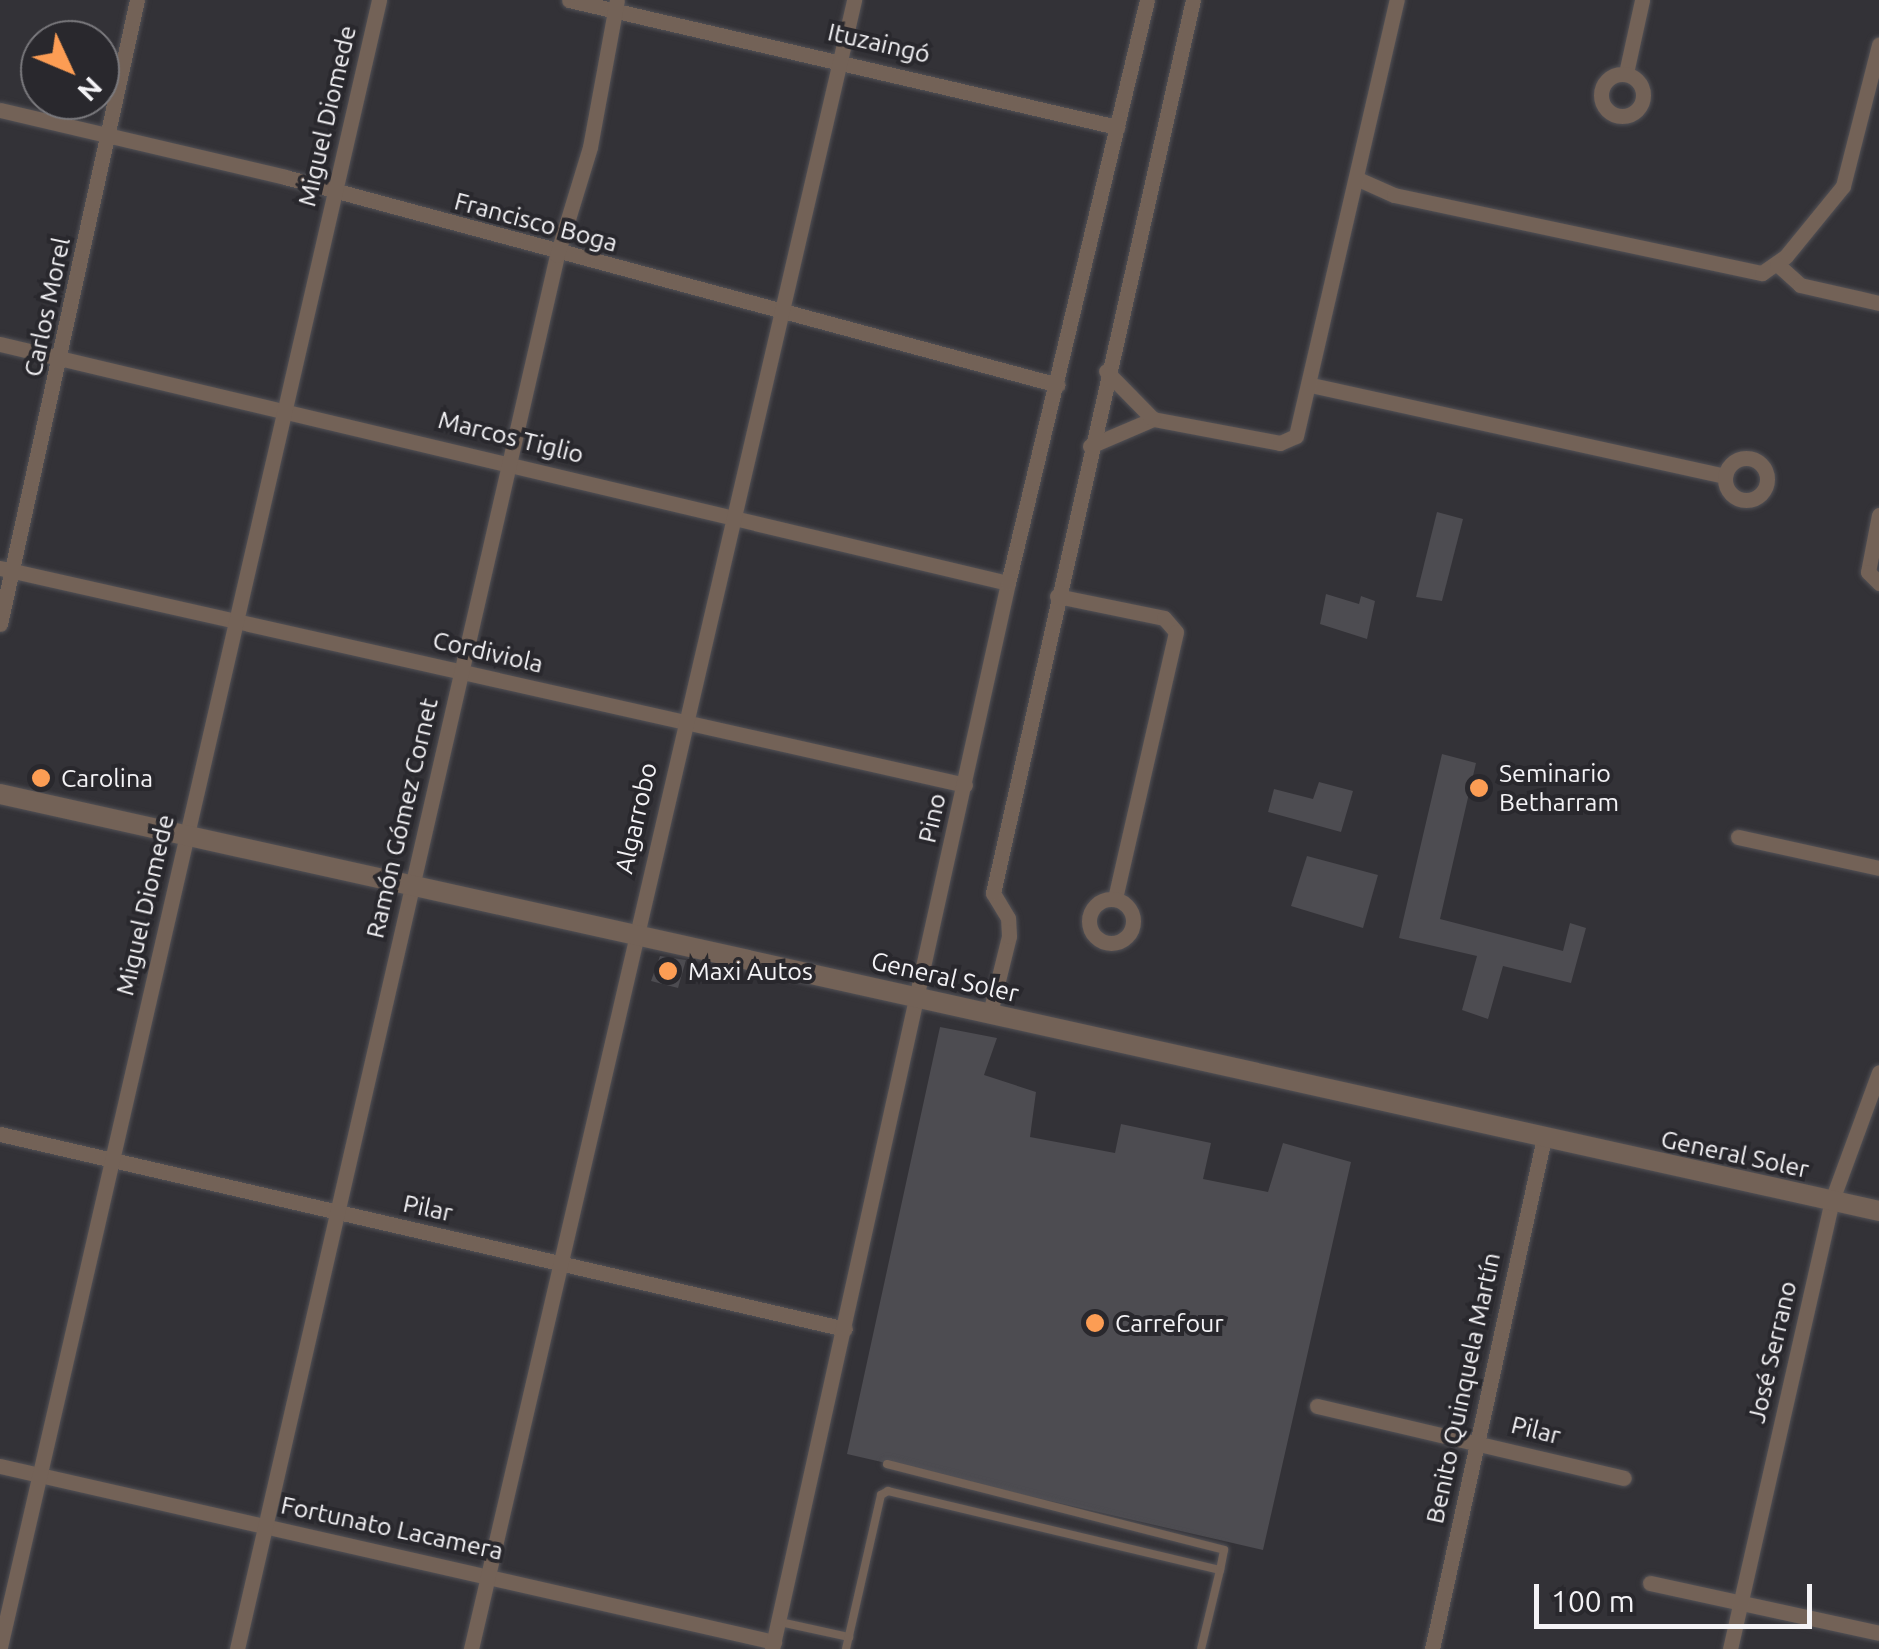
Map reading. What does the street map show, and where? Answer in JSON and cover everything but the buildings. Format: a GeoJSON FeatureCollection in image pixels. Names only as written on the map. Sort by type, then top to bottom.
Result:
{"type":"FeatureCollection","features":[{"type":"Feature","properties":{"kind":"street","name":"Carlos Morel"},"geometry":{"type":"LineString","coordinates":[[0,624],[6,569],[62,358],[138,0]]}},
{"type":"Feature","properties":{"kind":"street","name":"Miguel Diomede"},"geometry":{"type":"LineString","coordinates":[[0,1646],[379,0]]}},
{"type":"Feature","properties":{"kind":"street","name":"Ituzaingó"},"geometry":{"type":"LineString","coordinates":[[569,0],[617,5],[1117,127]]}},
{"type":"Feature","properties":{"kind":"street","name":"Algarrobo"},"geometry":{"type":"LineString","coordinates":[[471,1649],[778,309],[854,0]]}},
{"type":"Feature","properties":{"kind":"street","name":"Pino"},"geometry":{"type":"LineString","coordinates":[[773,1646],[1008,583],[1058,385],[1146,0]]}},
{"type":"Feature","properties":{"kind":"street"},"geometry":{"type":"LineString","coordinates":[[990,1013],[1008,936],[1008,918],[993,893],[1106,371],[1192,0]]}},
{"type":"Feature","properties":{"kind":"street"},"geometry":{"type":"LineString","coordinates":[[1090,446],[1153,419],[1286,442],[1296,436],[1311,385],[1397,0]]}},
{"type":"Feature","properties":{"kind":"street"},"geometry":{"type":"LineString","coordinates":[[1626,73],[1642,0]]}},
{"type":"Feature","properties":{"kind":"street","name":"Ramón Gómez Cornet"},"geometry":{"type":"LineString","coordinates":[[237,1649],[412,883],[513,463],[557,255],[590,146],[617,5]]}},
{"type":"Feature","properties":{"kind":"street"},"geometry":{"type":"LineString","coordinates":[[1358,179],[1394,195],[1747,274],[1778,264],[1843,186],[1879,45]]}},
{"type":"Feature","properties":{"kind":"street","name":"Francisco Boga"},"geometry":{"type":"LineString","coordinates":[[0,110],[336,193],[557,255],[778,309],[1058,385]]}},
{"type":"Feature","properties":{"kind":"street"},"geometry":{"type":"LineString","coordinates":[[1778,264],[1800,286],[1879,304]]}},
{"type":"Feature","properties":{"kind":"street","name":"Marcos Tiglio"},"geometry":{"type":"LineString","coordinates":[[0,344],[284,407],[1008,583]]}},
{"type":"Feature","properties":{"kind":"street"},"geometry":{"type":"LineString","coordinates":[[1106,371],[1153,419]]}},
{"type":"Feature","properties":{"kind":"street"},"geometry":{"type":"LineString","coordinates":[[1311,385],[1725,476]]}},
{"type":"Feature","properties":{"kind":"street"},"geometry":{"type":"LineString","coordinates":[[1873,578],[1879,515]]}},
{"type":"Feature","properties":{"kind":"street","name":"Cordiviola"},"geometry":{"type":"LineString","coordinates":[[6,569],[964,785]]}},
{"type":"Feature","properties":{"kind":"street"},"geometry":{"type":"LineString","coordinates":[[1058,596],[1164,618],[1176,632],[1116,899]]}},
{"type":"Feature","properties":{"kind":"street","name":"General Soler"},"geometry":{"type":"LineString","coordinates":[[0,794],[635,931],[1879,1211]]}},
{"type":"Feature","properties":{"kind":"street"},"geometry":{"type":"LineString","coordinates":[[1738,837],[1879,868]]}},
{"type":"Feature","properties":{"kind":"street","name":"José Serrano"},"geometry":{"type":"LineString","coordinates":[[1730,1649],[1832,1200],[1879,1072]]}},
{"type":"Feature","properties":{"kind":"street","name":"Pilar"},"geometry":{"type":"LineString","coordinates":[[0,1134],[112,1163],[846,1329]]}},
{"type":"Feature","properties":{"kind":"street","name":"Benito Quinquela Martín"},"geometry":{"type":"LineString","coordinates":[[1432,1649],[1544,1138]]}},
{"type":"Feature","properties":{"kind":"street","name":"Pilar"},"geometry":{"type":"LineString","coordinates":[[1317,1406],[1477,1440],[1624,1478]]}},
{"type":"Feature","properties":{"kind":"street","name":"Fortunato Lacamera"},"geometry":{"type":"LineString","coordinates":[[0,1466],[489,1573],[773,1646]]}},
{"type":"Feature","properties":{"kind":"street"},"geometry":{"type":"LineString","coordinates":[[1650,1583],[1879,1633]]}},
{"type":"Feature","properties":{"kind":"lane"},"geometry":{"type":"LineString","coordinates":[[887,1464],[1224,1550],[1201,1649]]}},
{"type":"Feature","properties":{"kind":"lane"},"geometry":{"type":"LineString","coordinates":[[846,1649],[881,1496],[888,1491],[1220,1570]]}},
{"type":"Feature","properties":{"kind":"lane"},"geometry":{"type":"LineString","coordinates":[[778,1621],[849,1637]]}},
{"type":"Feature","properties":{"kind":"place","name":"Carolina"},"geometry":{"type":"Point","coordinates":[41,778]}},
{"type":"Feature","properties":{"kind":"place","name":"Seminario Betharram"},"geometry":{"type":"Point","coordinates":[1479,788]}},
{"type":"Feature","properties":{"kind":"place","name":"Maxi Autos"},"geometry":{"type":"Point","coordinates":[668,971]}},
{"type":"Feature","properties":{"kind":"place","name":"Carrefour"},"geometry":{"type":"Point","coordinates":[1095,1323]}}]}
